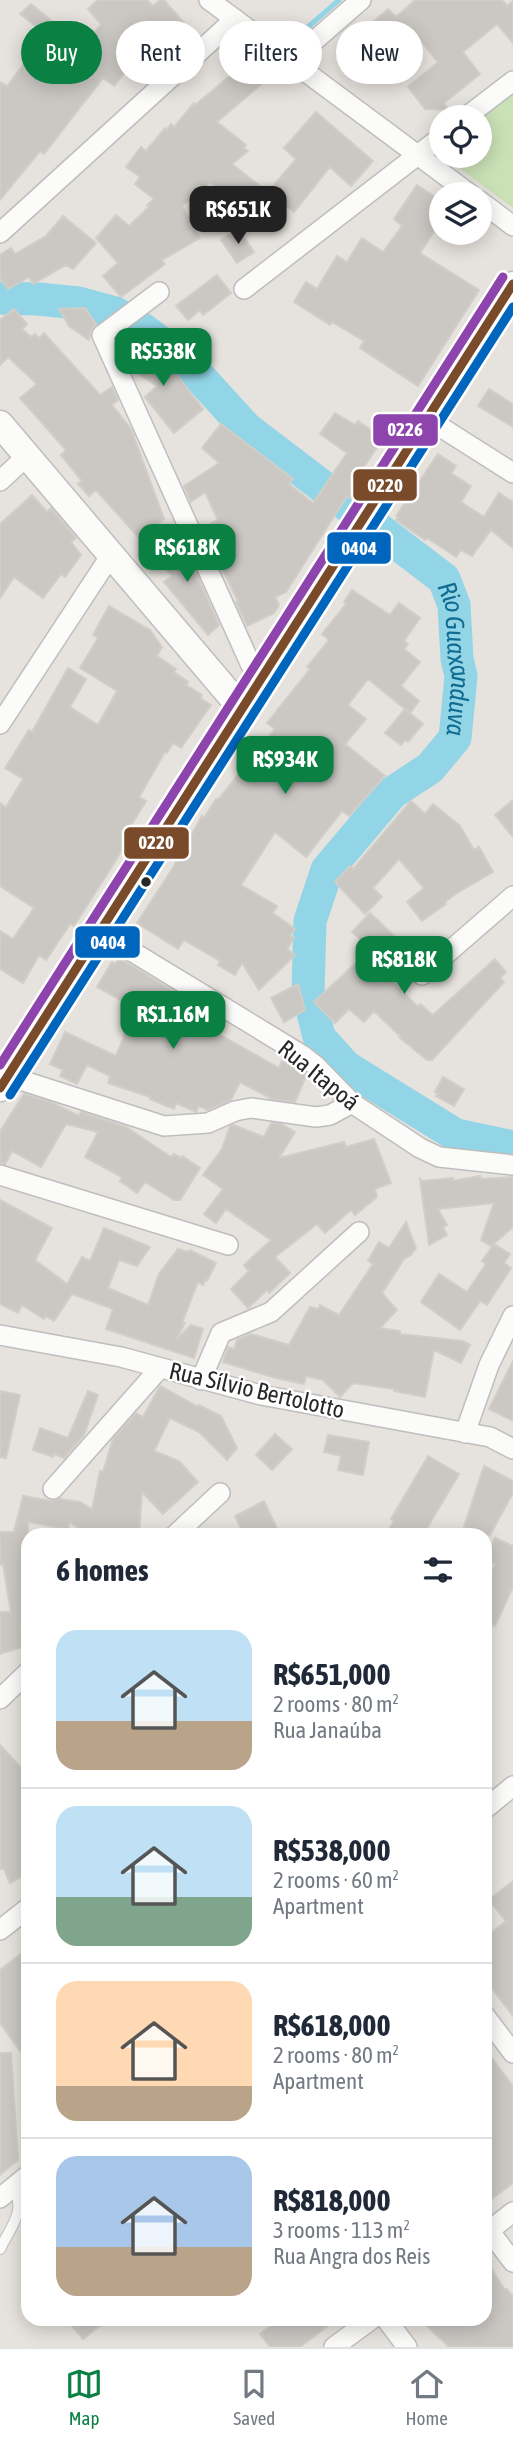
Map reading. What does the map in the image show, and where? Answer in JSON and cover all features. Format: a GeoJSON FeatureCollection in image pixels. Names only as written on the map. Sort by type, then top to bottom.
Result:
{"type":"FeatureCollection","features":[{"type":"Feature","properties":{"kind":"main road"},"geometry":{"type":"LineString","coordinates":[[0,424],[242,709],[4,1082]]}},
{"type":"Feature","properties":{"kind":"street"},"geometry":{"type":"LineString","coordinates":[[209,0],[238,21]]}},
{"type":"Feature","properties":{"kind":"street"},"geometry":{"type":"LineString","coordinates":[[322,34],[361,0]]}},
{"type":"Feature","properties":{"kind":"street"},"geometry":{"type":"LineString","coordinates":[[0,233],[235,19]]}},
{"type":"Feature","properties":{"kind":"street"},"geometry":{"type":"LineString","coordinates":[[482,105],[513,81]]}},
{"type":"Feature","properties":{"kind":"street"},"geometry":{"type":"LineString","coordinates":[[322,84],[454,182]]}},
{"type":"Feature","properties":{"kind":"street"},"geometry":{"type":"LineString","coordinates":[[244,289],[429,146]]}},
{"type":"Feature","properties":{"kind":"street"},"geometry":{"type":"LineString","coordinates":[[492,210],[513,226]]}},
{"type":"Feature","properties":{"kind":"street"},"geometry":{"type":"LineString","coordinates":[[242,709],[513,284]]}},
{"type":"Feature","properties":{"kind":"street"},"geometry":{"type":"LineString","coordinates":[[159,292],[102,335],[259,683]]}},
{"type":"Feature","properties":{"kind":"street"},"geometry":{"type":"LineString","coordinates":[[428,419],[513,473]]}},
{"type":"Feature","properties":{"kind":"street"},"geometry":{"type":"LineString","coordinates":[[0,481],[27,456]]}},
{"type":"Feature","properties":{"kind":"street"},"geometry":{"type":"LineString","coordinates":[[0,724],[111,555]]}},
{"type":"Feature","properties":{"kind":"street"},"geometry":{"type":"LineString","coordinates":[[422,975],[513,896]]}},
{"type":"Feature","properties":{"kind":"street","name":"Rua Itapoá"},"geometry":{"type":"LineString","coordinates":[[100,932],[302,1055],[352,1103],[399,1135],[439,1157],[513,1165]]}},
{"type":"Feature","properties":{"kind":"street"},"geometry":{"type":"LineString","coordinates":[[4,1082],[164,1126],[208,1123],[235,1111],[251,1108],[317,1117],[330,1115],[352,1103]]}},
{"type":"Feature","properties":{"kind":"street"},"geometry":{"type":"LineString","coordinates":[[0,1175],[228,1245]]}},
{"type":"Feature","properties":{"kind":"street"},"geometry":{"type":"LineString","coordinates":[[201,1380],[220,1333],[271,1312],[359,1231]]}},
{"type":"Feature","properties":{"kind":"street"},"geometry":{"type":"LineString","coordinates":[[465,1433],[489,1365],[513,1317]]}},
{"type":"Feature","properties":{"kind":"street","name":"Rua Sílvio Bertolotto"},"geometry":{"type":"LineString","coordinates":[[0,1335],[110,1355],[261,1395],[490,1437],[513,1449]]}},
{"type":"Feature","properties":{"kind":"street"},"geometry":{"type":"LineString","coordinates":[[52,1489],[160,1368]]}},
{"type":"Feature","properties":{"kind":"street"},"geometry":{"type":"LineString","coordinates":[[182,1528],[220,1493]]}},
{"type":"Feature","properties":{"kind":"street"},"geometry":{"type":"LineString","coordinates":[[0,1699],[21,1679]]}},
{"type":"Feature","properties":{"kind":"street"},"geometry":{"type":"LineString","coordinates":[[492,1802],[513,1786]]}},
{"type":"Feature","properties":{"kind":"street"},"geometry":{"type":"LineString","coordinates":[[0,1930],[21,1914]]}},
{"type":"Feature","properties":{"kind":"street"},"geometry":{"type":"LineString","coordinates":[[492,2025],[513,2053]]}},
{"type":"Feature","properties":{"kind":"street"},"geometry":{"type":"LineString","coordinates":[[492,2226],[513,2212]]}},
{"type":"Feature","properties":{"kind":"street"},"geometry":{"type":"LineString","coordinates":[[492,2237],[513,2262]]}},
{"type":"Feature","properties":{"kind":"street"},"geometry":{"type":"LineString","coordinates":[[334,2347],[362,2326]]}},
{"type":"Feature","properties":{"kind":"street"},"geometry":{"type":"LineString","coordinates":[[391,2326],[407,2347]]}},
{"type":"Feature","properties":{"kind":"lane"},"geometry":{"type":"LineString","coordinates":[[0,2249],[20,2208],[14,2187]]}},
{"type":"Feature","properties":{"kind":"green space"},"geometry":{"type":"Polygon","coordinates":[[[513,94],[513,208],[492,192],[492,182],[478,182],[459,168],[492,168],[492,111],[513,94]]]}},
{"type":"Feature","properties":{"kind":"building"},"geometry":{"type":"Polygon","coordinates":[[[98,0],[147,0],[153,6],[164,0],[182,21],[116,21],[114,86],[102,79],[102,21],[98,21],[88,9],[98,0]]]}},
{"type":"Feature","properties":{"kind":"building"},"geometry":{"type":"Polygon","coordinates":[[[415,0],[502,0],[507,6],[513,1],[513,43],[497,24],[463,52],[480,74],[444,103],[445,105],[429,105],[429,109],[425,109],[408,87],[412,84],[423,84],[423,74],[438,62],[423,44],[423,21],[374,21],[388,9],[396,17],[415,0]]]}},
{"type":"Feature","properties":{"kind":"building"},"geometry":{"type":"Polygon","coordinates":[[[31,4],[52,21],[29,21],[20,14],[31,4]]]}},
{"type":"Feature","properties":{"kind":"building"},"geometry":{"type":"Polygon","coordinates":[[[21,68],[21,84],[98,84],[44,154],[40,151],[0,200],[0,82],[7,86],[21,68]]]}},
{"type":"Feature","properties":{"kind":"building"},"geometry":{"type":"Polygon","coordinates":[[[220,84],[261,84],[217,122],[246,145],[244,148],[248,151],[232,164],[265,190],[248,212],[210,182],[182,206],[200,238],[162,260],[165,264],[121,297],[103,276],[118,263],[96,238],[116,215],[129,226],[149,207],[147,205],[154,199],[135,184],[140,177],[126,167],[141,147],[146,151],[165,128],[167,130],[171,124],[174,127],[194,103],[195,105],[220,84]]]}},
{"type":"Feature","properties":{"kind":"building"},"geometry":{"type":"Polygon","coordinates":[[[316,112],[373,161],[351,186],[330,167],[294,212],[269,191],[296,159],[284,148],[316,112]]]}},
{"type":"Feature","properties":{"kind":"building"},"geometry":{"type":"Polygon","coordinates":[[[417,185],[429,193],[429,239],[420,253],[479,290],[418,386],[360,348],[364,341],[332,322],[330,325],[294,302],[306,282],[317,289],[337,256],[347,262],[362,238],[383,252],[402,226],[394,219],[417,185]]]}},
{"type":"Feature","properties":{"kind":"building"},"geometry":{"type":"Polygon","coordinates":[[[63,216],[96,243],[73,269],[66,265],[33,284],[29,277],[8,289],[0,278],[0,255],[11,248],[15,254],[46,236],[63,216]]]}},
{"type":"Feature","properties":{"kind":"building"},"geometry":{"type":"Polygon","coordinates":[[[238,229],[254,252],[237,263],[221,240],[238,229]]]}},
{"type":"Feature","properties":{"kind":"building"},"geometry":{"type":"Polygon","coordinates":[[[217,275],[231,293],[203,315],[200,310],[188,320],[176,306],[217,275]]]}},
{"type":"Feature","properties":{"kind":"building"},"geometry":{"type":"Polygon","coordinates":[[[85,308],[96,324],[91,330],[89,340],[69,326],[59,309],[85,308]]]}},
{"type":"Feature","properties":{"kind":"building"},"geometry":{"type":"Polygon","coordinates":[[[14,309],[27,324],[22,329],[31,337],[35,334],[39,338],[44,333],[100,395],[112,387],[118,400],[112,405],[131,429],[164,519],[138,537],[96,490],[89,496],[78,484],[82,481],[61,455],[66,450],[20,398],[37,384],[8,357],[0,365],[0,320],[14,309]]]}},
{"type":"Feature","properties":{"kind":"building"},"geometry":{"type":"Polygon","coordinates":[[[124,334],[136,348],[168,369],[171,367],[203,409],[174,433],[145,397],[157,386],[130,368],[118,340],[124,334]]]}},
{"type":"Feature","properties":{"kind":"building"},"geometry":{"type":"Polygon","coordinates":[[[489,389],[513,404],[513,427],[478,406],[489,389]]]}},
{"type":"Feature","properties":{"kind":"building"},"geometry":{"type":"Polygon","coordinates":[[[335,413],[355,425],[358,421],[383,439],[356,478],[366,486],[355,501],[347,496],[286,592],[275,597],[279,605],[274,613],[247,626],[236,602],[238,601],[202,528],[218,520],[205,492],[191,502],[184,486],[219,463],[202,448],[221,424],[293,479],[289,484],[313,503],[347,453],[320,434],[335,413]]]}},
{"type":"Feature","properties":{"kind":"building"},"geometry":{"type":"Polygon","coordinates":[[[438,454],[456,466],[451,473],[471,486],[461,502],[484,517],[499,493],[513,502],[513,548],[491,530],[472,556],[461,550],[456,557],[396,520],[396,516],[438,454]]]}},
{"type":"Feature","properties":{"kind":"building"},"geometry":{"type":"Polygon","coordinates":[[[32,495],[47,512],[51,508],[76,538],[71,542],[81,555],[65,577],[61,574],[43,598],[14,577],[0,598],[0,524],[32,495]]]}},
{"type":"Feature","properties":{"kind":"building"},"geometry":{"type":"Polygon","coordinates":[[[179,539],[219,625],[208,635],[164,582],[172,576],[152,553],[179,539]]]}},
{"type":"Feature","properties":{"kind":"building"},"geometry":{"type":"Polygon","coordinates":[[[352,590],[390,615],[399,603],[420,618],[404,641],[408,644],[404,649],[420,662],[401,686],[419,701],[410,713],[368,679],[348,705],[366,719],[345,744],[385,776],[349,816],[342,811],[306,857],[275,832],[241,885],[277,906],[273,913],[295,929],[290,936],[294,938],[287,949],[295,955],[259,990],[242,963],[235,975],[218,965],[220,961],[184,940],[178,949],[137,923],[202,816],[204,818],[216,799],[218,800],[275,729],[267,723],[310,669],[307,667],[329,640],[322,634],[346,604],[344,602],[352,590]]]}},
{"type":"Feature","properties":{"kind":"building"},"geometry":{"type":"Polygon","coordinates":[[[109,606],[150,630],[162,647],[157,656],[176,669],[174,672],[188,682],[186,685],[202,695],[200,698],[211,705],[181,748],[173,743],[167,753],[165,752],[139,797],[146,801],[124,837],[128,840],[111,868],[74,926],[70,924],[46,960],[39,955],[23,983],[0,969],[0,931],[13,939],[34,908],[0,886],[0,803],[6,807],[23,779],[5,768],[29,730],[32,732],[68,668],[86,679],[70,707],[98,725],[117,691],[80,668],[98,638],[93,635],[109,606]]]}},
{"type":"Feature","properties":{"kind":"building"},"geometry":{"type":"Polygon","coordinates":[[[405,709],[423,724],[408,742],[405,740],[401,745],[385,733],[405,709]]]}},
{"type":"Feature","properties":{"kind":"building"},"geometry":{"type":"Polygon","coordinates":[[[513,800],[513,837],[495,815],[513,800]]]}},
{"type":"Feature","properties":{"kind":"building"},"geometry":{"type":"Polygon","coordinates":[[[411,801],[425,814],[433,804],[460,826],[474,850],[479,847],[493,872],[457,893],[422,921],[407,902],[424,888],[399,859],[373,888],[382,897],[365,914],[335,882],[350,866],[353,869],[411,801]]]}},
{"type":"Feature","properties":{"kind":"building"},"geometry":{"type":"Polygon","coordinates":[[[370,913],[402,943],[379,968],[418,1007],[420,1004],[433,1015],[495,959],[506,972],[500,978],[504,982],[432,1060],[427,1060],[399,1037],[374,1011],[364,1022],[349,1009],[335,1023],[314,1002],[371,949],[352,932],[370,913]]]}},
{"type":"Feature","properties":{"kind":"building"},"geometry":{"type":"Polygon","coordinates":[[[119,958],[196,1005],[194,1008],[211,1018],[206,1027],[279,1068],[282,1061],[307,1074],[295,1102],[272,1099],[240,1082],[231,1100],[207,1110],[199,1106],[196,1112],[176,1103],[174,1109],[150,1097],[108,1083],[110,1076],[87,1065],[77,1084],[60,1076],[63,1070],[50,1064],[65,1032],[116,1056],[135,1008],[97,987],[112,962],[115,964],[119,958]]]}},
{"type":"Feature","properties":{"kind":"building"},"geometry":{"type":"Polygon","coordinates":[[[298,984],[305,1010],[284,1022],[271,998],[298,984]]]}},
{"type":"Feature","properties":{"kind":"building"},"geometry":{"type":"Polygon","coordinates":[[[443,1077],[464,1089],[454,1106],[436,1096],[438,1094],[435,1092],[443,1077]]]}},
{"type":"Feature","properties":{"kind":"building"},"geometry":{"type":"Polygon","coordinates":[[[24,1094],[53,1103],[79,1116],[81,1112],[126,1127],[171,1157],[174,1154],[181,1158],[182,1156],[200,1168],[180,1200],[174,1200],[145,1182],[137,1193],[120,1181],[122,1177],[85,1157],[98,1132],[66,1124],[41,1167],[12,1151],[5,1164],[0,1163],[0,1131],[24,1094]]]}},
{"type":"Feature","properties":{"kind":"building"},"geometry":{"type":"Polygon","coordinates":[[[271,1123],[281,1124],[295,1132],[279,1158],[344,1142],[346,1147],[374,1139],[391,1183],[375,1189],[377,1197],[355,1215],[351,1210],[325,1233],[317,1224],[275,1257],[290,1273],[248,1308],[231,1289],[249,1271],[244,1265],[271,1240],[226,1209],[216,1223],[204,1214],[223,1189],[203,1175],[222,1149],[230,1126],[234,1125],[264,1137],[271,1123]]]}},
{"type":"Feature","properties":{"kind":"building"},"geometry":{"type":"Polygon","coordinates":[[[480,1176],[481,1179],[513,1177],[513,1227],[491,1246],[481,1240],[494,1203],[438,1209],[447,1225],[443,1227],[447,1235],[429,1245],[420,1179],[453,1178],[453,1181],[480,1176]]]}},
{"type":"Feature","properties":{"kind":"building"},"geometry":{"type":"Polygon","coordinates":[[[0,1200],[52,1228],[35,1260],[67,1284],[82,1257],[90,1261],[104,1228],[150,1247],[137,1266],[119,1260],[108,1288],[148,1305],[159,1274],[178,1249],[190,1250],[216,1263],[207,1281],[205,1280],[203,1285],[198,1282],[182,1323],[185,1323],[176,1340],[191,1325],[203,1329],[194,1358],[106,1329],[113,1309],[72,1294],[54,1321],[46,1316],[44,1319],[22,1305],[18,1313],[0,1304],[0,1200]]]}},
{"type":"Feature","properties":{"kind":"building"},"geometry":{"type":"Polygon","coordinates":[[[406,1222],[416,1248],[404,1259],[382,1293],[397,1310],[380,1328],[400,1331],[400,1334],[463,1341],[470,1345],[461,1363],[434,1350],[425,1397],[353,1383],[340,1397],[323,1380],[306,1376],[304,1384],[223,1362],[228,1347],[234,1349],[237,1340],[251,1334],[289,1345],[310,1307],[318,1309],[320,1305],[339,1315],[373,1264],[368,1261],[379,1242],[389,1248],[406,1222]]]}},
{"type":"Feature","properties":{"kind":"building"},"geometry":{"type":"Polygon","coordinates":[[[494,1244],[510,1254],[504,1263],[511,1268],[487,1305],[480,1301],[460,1330],[421,1302],[439,1274],[467,1292],[486,1264],[482,1261],[494,1244]]]}},
{"type":"Feature","properties":{"kind":"building"},"geometry":{"type":"Polygon","coordinates":[[[513,1361],[513,1421],[489,1409],[513,1361]]]}},
{"type":"Feature","properties":{"kind":"building"},"geometry":{"type":"Polygon","coordinates":[[[160,1386],[221,1416],[237,1448],[227,1460],[199,1432],[170,1418],[154,1451],[179,1461],[198,1482],[163,1514],[142,1492],[139,1528],[80,1528],[69,1522],[68,1528],[62,1528],[28,1522],[28,1528],[21,1528],[21,1647],[0,1654],[0,1612],[11,1612],[3,1565],[0,1565],[0,1532],[14,1532],[23,1496],[80,1502],[92,1509],[100,1471],[103,1472],[113,1439],[136,1413],[143,1417],[160,1386]]]}},
{"type":"Feature","properties":{"kind":"building"},"geometry":{"type":"Polygon","coordinates":[[[0,1391],[20,1395],[6,1458],[0,1457],[0,1391]]]}},
{"type":"Feature","properties":{"kind":"building"},"geometry":{"type":"Polygon","coordinates":[[[88,1391],[98,1395],[84,1435],[64,1458],[33,1450],[40,1428],[68,1438],[88,1391]]]}},
{"type":"Feature","properties":{"kind":"building"},"geometry":{"type":"Polygon","coordinates":[[[275,1434],[292,1449],[272,1470],[256,1455],[275,1434]]]}},
{"type":"Feature","properties":{"kind":"building"},"geometry":{"type":"Polygon","coordinates":[[[328,1435],[369,1442],[363,1475],[338,1470],[341,1456],[324,1452],[328,1435]]]}},
{"type":"Feature","properties":{"kind":"building"},"geometry":{"type":"Polygon","coordinates":[[[428,1456],[459,1474],[427,1528],[390,1528],[394,1521],[391,1519],[428,1456]]]}},
{"type":"Feature","properties":{"kind":"building"},"geometry":{"type":"Polygon","coordinates":[[[484,1466],[513,1481],[513,1493],[492,1531],[492,1528],[464,1527],[484,1466]]]}},
{"type":"Feature","properties":{"kind":"building"},"geometry":{"type":"Polygon","coordinates":[[[264,1501],[277,1528],[241,1528],[235,1516],[264,1501]]]}},
{"type":"Feature","properties":{"kind":"building"},"geometry":{"type":"Polygon","coordinates":[[[495,1538],[513,1546],[513,1587],[495,1626],[492,1624],[492,1571],[495,1564],[492,1563],[495,1538]]]}},
{"type":"Feature","properties":{"kind":"building"},"geometry":{"type":"Polygon","coordinates":[[[0,1745],[21,1768],[21,1877],[10,1883],[4,1869],[0,1869],[0,1745]]]}},
{"type":"Feature","properties":{"kind":"building"},"geometry":{"type":"Polygon","coordinates":[[[513,1881],[513,2016],[492,1988],[492,1932],[506,1921],[492,1904],[492,1898],[513,1881]]]}},
{"type":"Feature","properties":{"kind":"building"},"geometry":{"type":"Polygon","coordinates":[[[21,1954],[21,2052],[0,2023],[0,1970],[21,1954]]]}},
{"type":"Feature","properties":{"kind":"building"},"geometry":{"type":"Polygon","coordinates":[[[0,2053],[11,2053],[18,2160],[0,2175],[0,2053]]]}},
{"type":"Feature","properties":{"kind":"building"},"geometry":{"type":"Polygon","coordinates":[[[492,2058],[513,2086],[513,2183],[492,2199],[492,2058]]]}},
{"type":"Feature","properties":{"kind":"building"},"geometry":{"type":"Polygon","coordinates":[[[492,2270],[505,2290],[513,2296],[513,2347],[449,2347],[427,2326],[492,2326],[492,2270]]]}},
{"type":"Feature","properties":{"kind":"building"},"geometry":{"type":"Polygon","coordinates":[[[72,2326],[99,2326],[83,2339],[72,2326]]]}},
{"type":"Feature","properties":{"kind":"building"},"geometry":{"type":"Polygon","coordinates":[[[270,2326],[328,2326],[300,2347],[270,2347],[260,2334],[270,2326]]]}},
{"type":"Feature","properties":{"kind":"waterway"},"geometry":{"type":"LineString","coordinates":[[315,21],[339,0]]}},
{"type":"Feature","properties":{"kind":"waterway","name":"Rio Guaxanduva"},"geometry":{"type":"LineString","coordinates":[[0,298],[78,303],[115,313],[141,328],[185,361],[247,429],[444,579],[454,605],[457,659],[461,676],[455,738],[430,768],[392,793],[327,870],[310,921],[308,992],[319,1037],[346,1067],[456,1135],[513,1147]]}},
{"type":"Feature","properties":{"kind":"transit line","name":"0226"},"geometry":{"type":"LineString","coordinates":[[0,1065],[503,277]]}},
{"type":"Feature","properties":{"kind":"transit line","name":"0220"},"geometry":{"type":"LineString","coordinates":[[0,1088],[513,284]]}},
{"type":"Feature","properties":{"kind":"transit line","name":"0404"},"geometry":{"type":"LineString","coordinates":[[10,1095],[513,307]]}}]}
